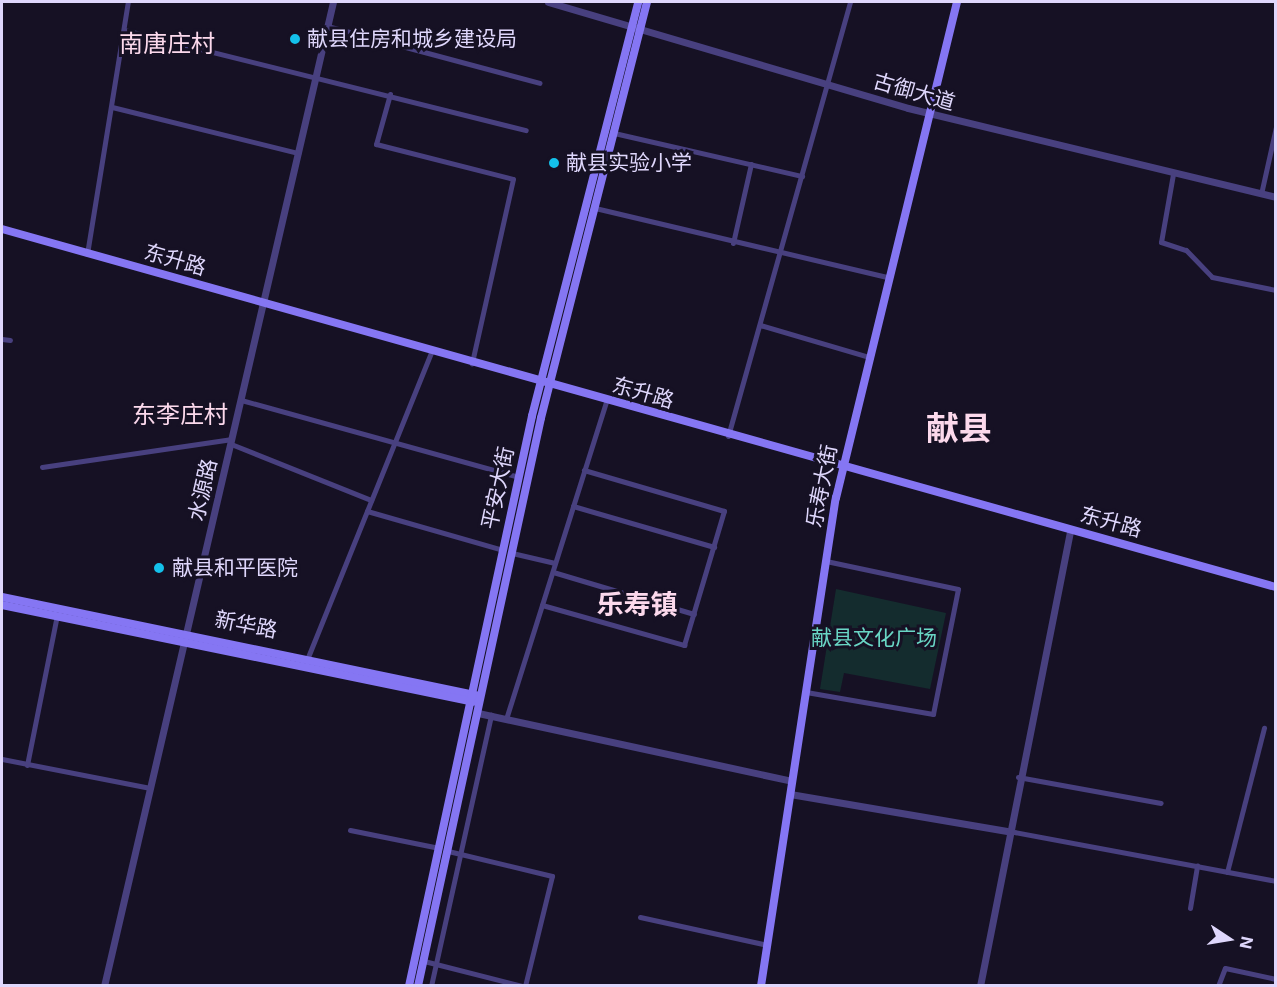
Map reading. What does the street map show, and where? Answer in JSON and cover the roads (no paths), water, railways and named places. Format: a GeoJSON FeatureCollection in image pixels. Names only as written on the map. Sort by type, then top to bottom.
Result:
{"type":"FeatureCollection","features":[{"type":"Feature","properties":{"kind":"main road","name":"平安大街"},"geometry":{"type":"LineString","coordinates":[[409,986],[519,477],[638,2]]}},
{"type":"Feature","properties":{"kind":"main road","name":"平安大街"},"geometry":{"type":"LineString","coordinates":[[418,986],[550,385],[647,2]]}},
{"type":"Feature","properties":{"kind":"main road","name":"乐寿大街"},"geometry":{"type":"LineString","coordinates":[[761,986],[826,561],[843,468],[957,2]]}},
{"type":"Feature","properties":{"kind":"main road","name":"东升路"},"geometry":{"type":"LineString","coordinates":[[2,229],[728,436],[1275,586]]}},
{"type":"Feature","properties":{"kind":"main road","name":"新华路"},"geometry":{"type":"LineString","coordinates":[[2,597],[481,700]]}},
{"type":"Feature","properties":{"kind":"main road","name":"新华路"},"geometry":{"type":"LineString","coordinates":[[2,605],[308,657],[471,698]]}},
{"type":"Feature","properties":{"kind":"street"},"geometry":{"type":"LineString","coordinates":[[87,254],[128,2]]}},
{"type":"Feature","properties":{"kind":"street","name":"水源路"},"geometry":{"type":"LineString","coordinates":[[104,986],[333,2]]}},
{"type":"Feature","properties":{"kind":"street","name":"古御大道"},"geometry":{"type":"LineString","coordinates":[[548,2],[573,5],[632,26],[928,113],[1275,197]]}},
{"type":"Feature","properties":{"kind":"street"},"geometry":{"type":"LineString","coordinates":[[728,436],[850,2]]}},
{"type":"Feature","properties":{"kind":"street"},"geometry":{"type":"LineString","coordinates":[[327,26],[540,83]]}},
{"type":"Feature","properties":{"kind":"street"},"geometry":{"type":"LineString","coordinates":[[124,30],[316,74],[526,129]]}},
{"type":"Feature","properties":{"kind":"street"},"geometry":{"type":"LineString","coordinates":[[390,94],[376,144],[513,179],[471,363]]}},
{"type":"Feature","properties":{"kind":"street"},"geometry":{"type":"LineString","coordinates":[[112,107],[298,153]]}},
{"type":"Feature","properties":{"kind":"street"},"geometry":{"type":"LineString","coordinates":[[1261,194],[1275,127]]}},
{"type":"Feature","properties":{"kind":"street"},"geometry":{"type":"LineString","coordinates":[[614,134],[802,176]]}},
{"type":"Feature","properties":{"kind":"street"},"geometry":{"type":"LineString","coordinates":[[733,243],[752,164]]}},
{"type":"Feature","properties":{"kind":"street"},"geometry":{"type":"LineString","coordinates":[[1173,174],[1161,242],[1186,250],[1212,277],[1275,290]]}},
{"type":"Feature","properties":{"kind":"street"},"geometry":{"type":"LineString","coordinates":[[595,208],[733,243],[888,277]]}},
{"type":"Feature","properties":{"kind":"street"},"geometry":{"type":"LineString","coordinates":[[760,325],[869,357]]}},
{"type":"Feature","properties":{"kind":"street"},"geometry":{"type":"LineString","coordinates":[[2,339],[10,340]]}},
{"type":"Feature","properties":{"kind":"street"},"geometry":{"type":"LineString","coordinates":[[308,657],[431,352]]}},
{"type":"Feature","properties":{"kind":"street"},"geometry":{"type":"LineString","coordinates":[[241,400],[393,446],[519,477]]}},
{"type":"Feature","properties":{"kind":"street"},"geometry":{"type":"LineString","coordinates":[[506,719],[606,401]]}},
{"type":"Feature","properties":{"kind":"street"},"geometry":{"type":"LineString","coordinates":[[42,467],[231,442],[371,500]]}},
{"type":"Feature","properties":{"kind":"street"},"geometry":{"type":"LineString","coordinates":[[542,605],[684,645],[694,614],[724,511],[584,470]]}},
{"type":"Feature","properties":{"kind":"street"},"geometry":{"type":"LineString","coordinates":[[573,506],[714,547]]}},
{"type":"Feature","properties":{"kind":"street"},"geometry":{"type":"LineString","coordinates":[[367,511],[503,550]]}},
{"type":"Feature","properties":{"kind":"street"},"geometry":{"type":"LineString","coordinates":[[980,986],[1007,831],[1070,530]]}},
{"type":"Feature","properties":{"kind":"street"},"geometry":{"type":"LineString","coordinates":[[512,553],[555,563]]}},
{"type":"Feature","properties":{"kind":"street"},"geometry":{"type":"LineString","coordinates":[[806,692],[933,714],[958,589],[826,561]]}},
{"type":"Feature","properties":{"kind":"street"},"geometry":{"type":"LineString","coordinates":[[553,572],[694,614]]}},
{"type":"Feature","properties":{"kind":"street"},"geometry":{"type":"LineString","coordinates":[[27,765],[57,615]]}},
{"type":"Feature","properties":{"kind":"street"},"geometry":{"type":"LineString","coordinates":[[478,712],[792,781]]}},
{"type":"Feature","properties":{"kind":"street"},"geometry":{"type":"LineString","coordinates":[[431,986],[491,716]]}},
{"type":"Feature","properties":{"kind":"street"},"geometry":{"type":"LineString","coordinates":[[1227,872],[1264,728]]}},
{"type":"Feature","properties":{"kind":"street"},"geometry":{"type":"LineString","coordinates":[[2,759],[150,788]]}},
{"type":"Feature","properties":{"kind":"street"},"geometry":{"type":"LineString","coordinates":[[1018,777],[1161,803]]}},
{"type":"Feature","properties":{"kind":"street"},"geometry":{"type":"LineString","coordinates":[[790,794],[1007,831],[1275,881]]}},
{"type":"Feature","properties":{"kind":"street"},"geometry":{"type":"LineString","coordinates":[[350,830],[439,848]]}},
{"type":"Feature","properties":{"kind":"street"},"geometry":{"type":"LineString","coordinates":[[424,961],[523,986],[552,876],[448,851]]}},
{"type":"Feature","properties":{"kind":"street"},"geometry":{"type":"LineString","coordinates":[[1190,908],[1197,866]]}},
{"type":"Feature","properties":{"kind":"street"},"geometry":{"type":"LineString","coordinates":[[640,917],[767,945]]}},
{"type":"Feature","properties":{"kind":"street"},"geometry":{"type":"LineString","coordinates":[[1218,986],[1225,968],[1275,979]]}},
{"type":"Feature","properties":{"kind":"place","name":"献县住房和城乡建设局"},"geometry":{"type":"Point","coordinates":[295,39]}},
{"type":"Feature","properties":{"kind":"place","name":"献县实验小学"},"geometry":{"type":"Point","coordinates":[554,163]}},
{"type":"Feature","properties":{"kind":"place","name":"献县和平医院"},"geometry":{"type":"Point","coordinates":[159,568]}},
{"type":"Feature","properties":{"kind":"district","name":"南唐庄村"},"geometry":{"type":"Point","coordinates":[167,44]}},
{"type":"Feature","properties":{"kind":"district","name":"东李庄村"},"geometry":{"type":"Point","coordinates":[180,415]}},
{"type":"Feature","properties":{"kind":"district","name":"献县"},"geometry":{"type":"Point","coordinates":[959,429]}},
{"type":"Feature","properties":{"kind":"district","name":"乐寿镇"},"geometry":{"type":"Point","coordinates":[637,605]}},
{"type":"Feature","properties":{"kind":"park label","name":"献县文化广场"},"geometry":{"type":"Point","coordinates":[874,638]}}]}
